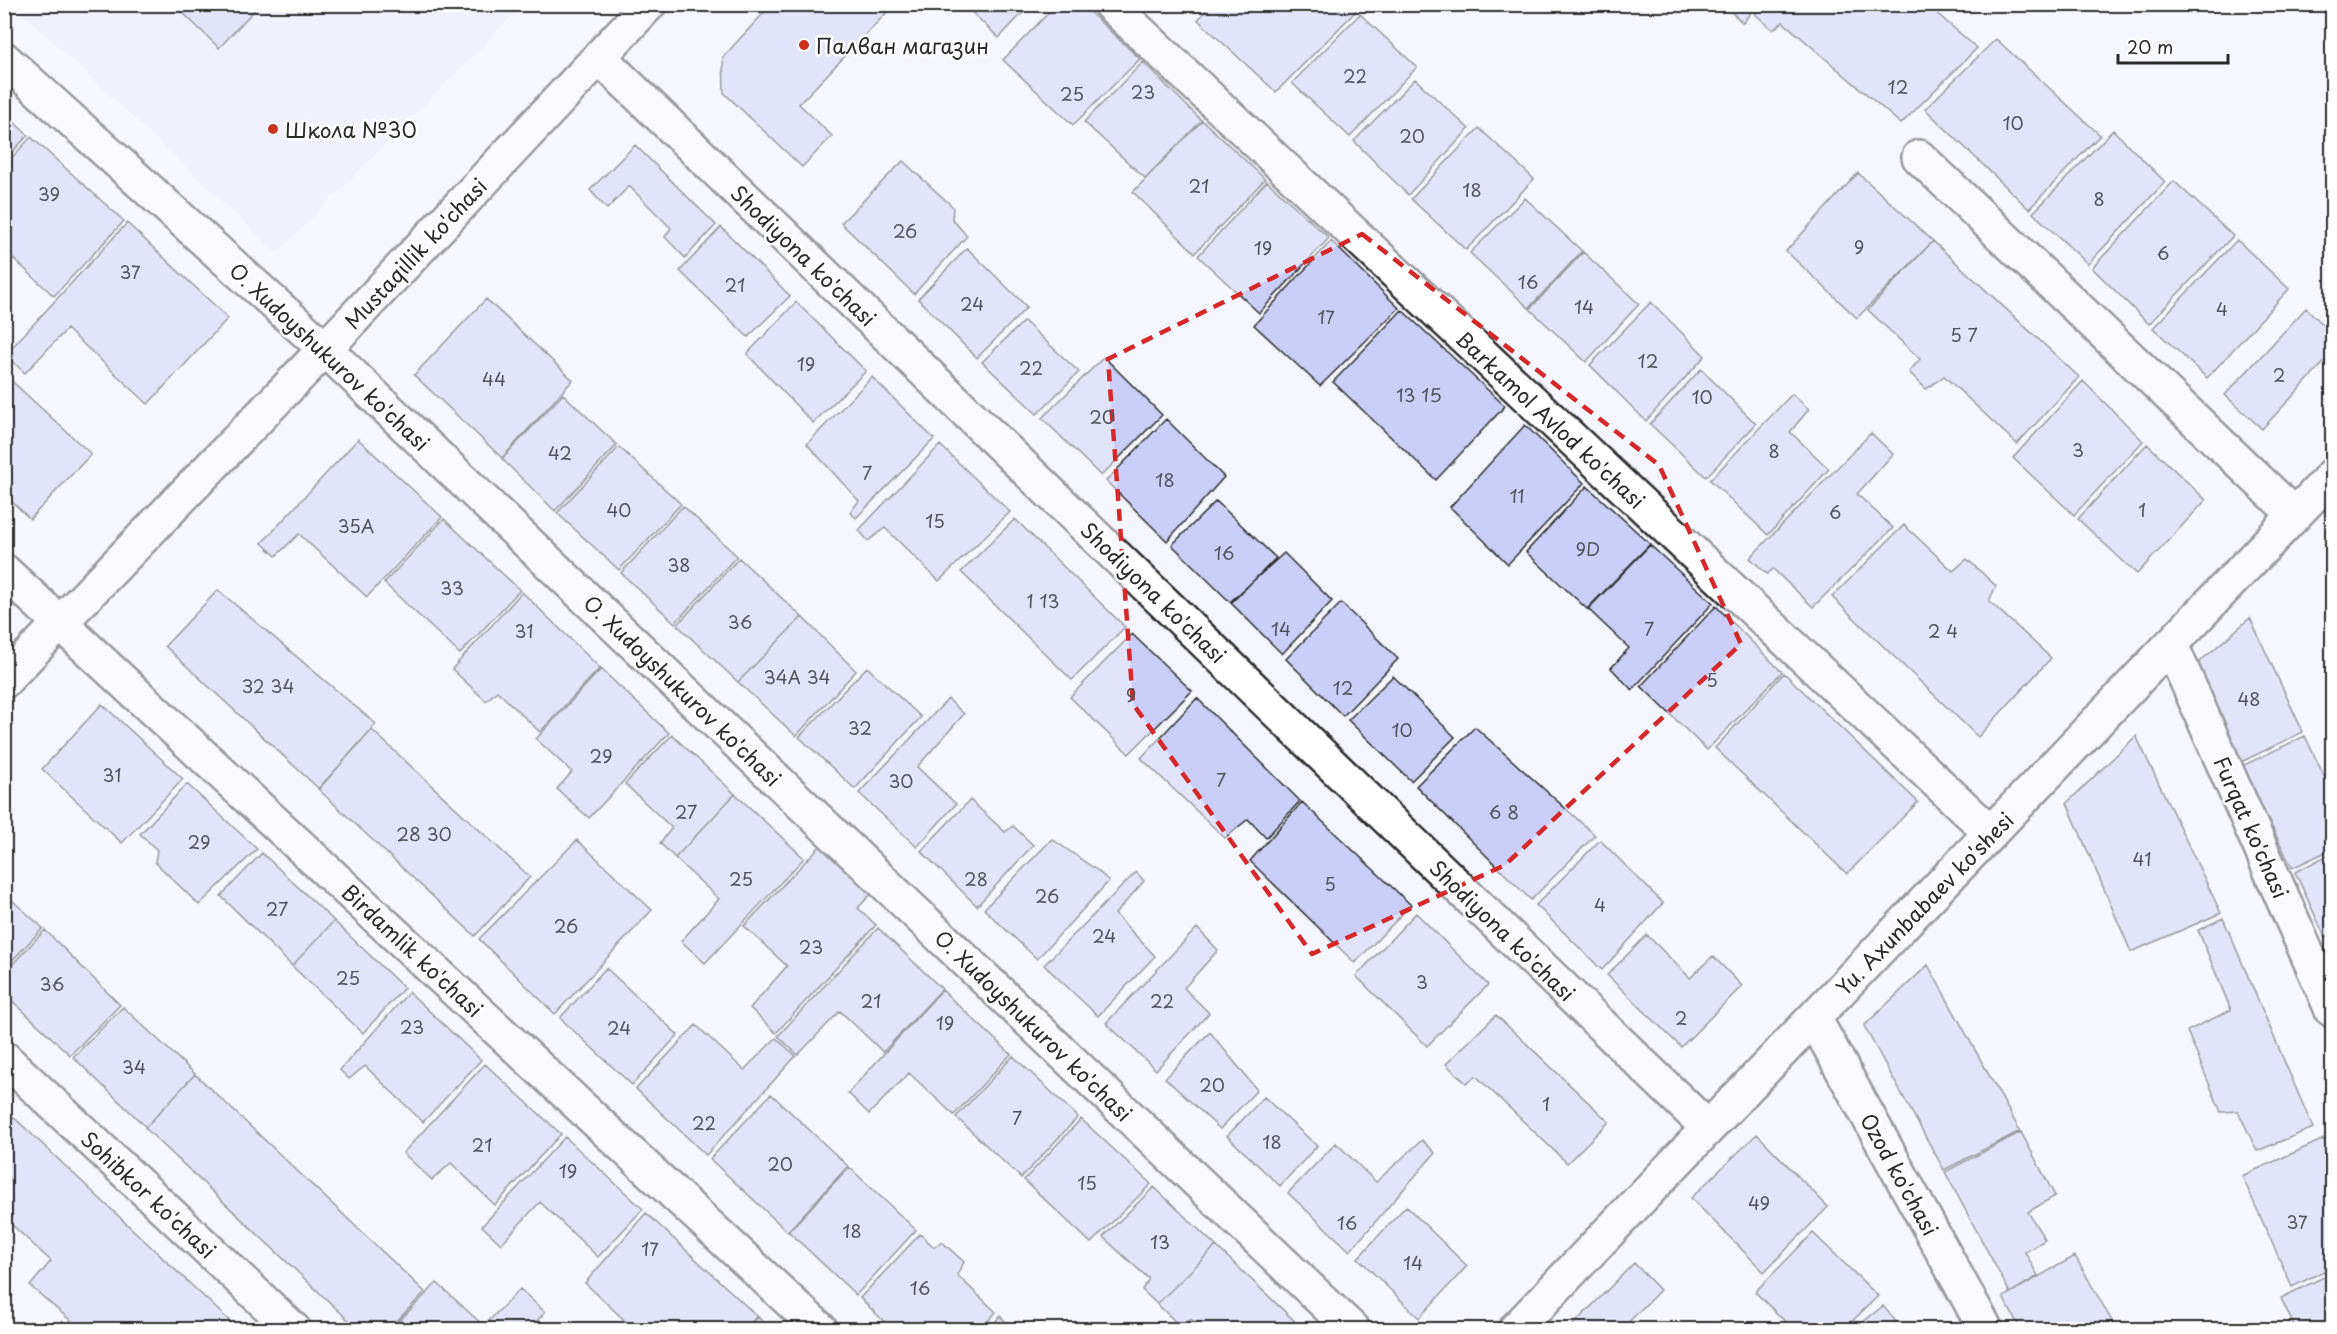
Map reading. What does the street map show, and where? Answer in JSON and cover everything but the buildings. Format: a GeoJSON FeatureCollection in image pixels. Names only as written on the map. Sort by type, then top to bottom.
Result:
{"type":"FeatureCollection","features":[{"type":"Feature","properties":{"kind":"street","name":"Mustaqillik ko'chasi"},"geometry":{"type":"LineString","coordinates":[[4,681],[325,349],[649,4]]}},
{"type":"Feature","properties":{"kind":"street","name":"Barkamol Avlod ko'chasi"},"geometry":{"type":"LineString","coordinates":[[1110,4],[1991,833]]}},
{"type":"Feature","properties":{"kind":"street","name":"Shodiyona ko'chasi"},"geometry":{"type":"LineString","coordinates":[[599,57],[1708,1128]]}},
{"type":"Feature","properties":{"kind":"street","name":"O. Xudoyshukurov ko'chasi"},"geometry":{"type":"LineString","coordinates":[[4,59],[325,349],[1353,1329]]}},
{"type":"Feature","properties":{"kind":"street"},"geometry":{"type":"LineString","coordinates":[[1919,157],[2295,515]]}},
{"type":"Feature","properties":{"kind":"street","name":"Yu. Axunbabaev ko'shesi"},"geometry":{"type":"LineString","coordinates":[[1515,1329],[2332,476]]}},
{"type":"Feature","properties":{"kind":"street","name":"Birdamlik ko'chasi"},"geometry":{"type":"LineString","coordinates":[[4,571],[821,1329]]}},
{"type":"Feature","properties":{"kind":"street","name":"Furqat ko'chasi"},"geometry":{"type":"LineString","coordinates":[[2171,645],[2332,1010]]}},
{"type":"Feature","properties":{"kind":"street","name":"Ozod ko'chasi"},"geometry":{"type":"LineString","coordinates":[[1814,1018],[1986,1329]]}},
{"type":"Feature","properties":{"kind":"street","name":"Sohibkor ko'chasi"},"geometry":{"type":"LineString","coordinates":[[4,1059],[294,1329]]}},
{"type":"Feature","properties":{"kind":"highlighted area"},"geometry":{"type":"Polygon","coordinates":[[[1362,234],[1659,465],[1741,644],[1505,865],[1312,954],[1133,704],[1108,359],[1362,234]]]}},
{"type":"Feature","properties":{"kind":"shaded area","name":"Школа №30"},"geometry":{"type":"Polygon","coordinates":[[[14,5],[523,5],[277,253],[14,5]]]}},
{"type":"Feature","properties":{"kind":"place","name":"Палван магазин"},"geometry":{"type":"Point","coordinates":[804,45]}},
{"type":"Feature","properties":{"kind":"place","name":"Школа №30"},"geometry":{"type":"Point","coordinates":[273,129]}}]}
